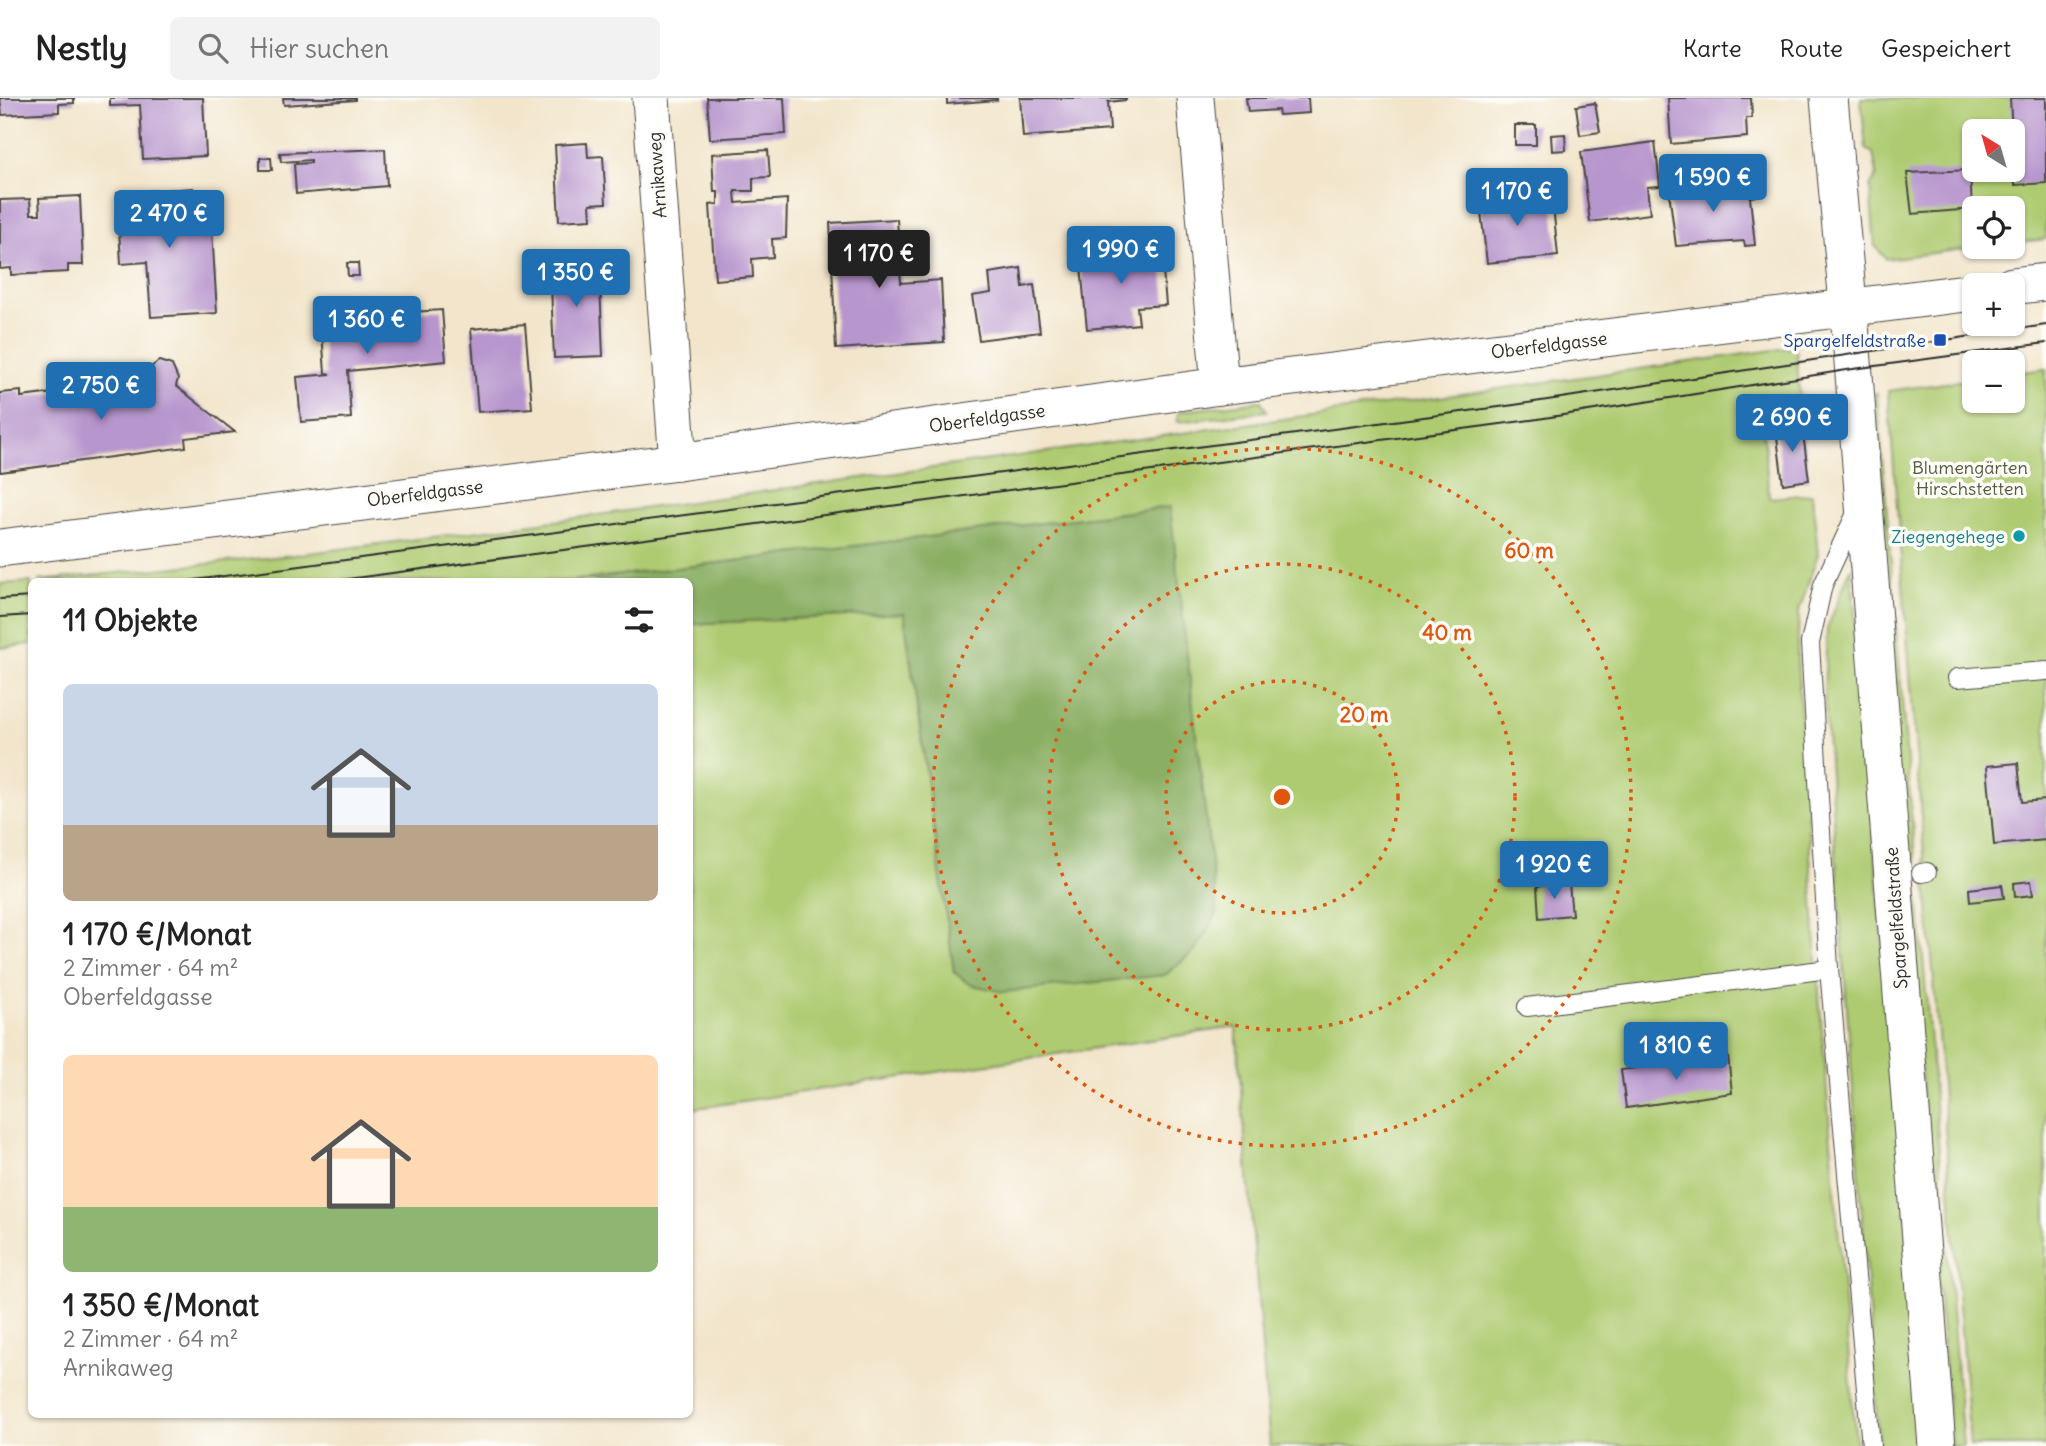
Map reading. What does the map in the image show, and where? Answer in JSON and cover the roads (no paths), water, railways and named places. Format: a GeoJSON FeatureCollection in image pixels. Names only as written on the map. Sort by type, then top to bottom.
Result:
{"type":"FeatureCollection","features":[{"type":"Feature","properties":{"kind":"street","name":"Arnikaweg"},"geometry":{"type":"LineString","coordinates":[[651,98],[678,462]]}},
{"type":"Feature","properties":{"kind":"street"},"geometry":{"type":"LineString","coordinates":[[1195,98],[1220,386]]}},
{"type":"Feature","properties":{"kind":"street","name":"Spargelfeldstraße"},"geometry":{"type":"LineString","coordinates":[[1829,98],[1937,1446]]}},
{"type":"Feature","properties":{"kind":"street"},"geometry":{"type":"LineString","coordinates":[[2025,284],[2046,282]]}},
{"type":"Feature","properties":{"kind":"street","name":"Oberfeldgasse"},"geometry":{"type":"LineString","coordinates":[[0,548],[678,462],[1220,386],[1962,294]]}},
{"type":"Feature","properties":{"kind":"lane"},"geometry":{"type":"LineString","coordinates":[[1863,499],[1823,585],[1810,643],[1829,970],[1871,1446]]}},
{"type":"Feature","properties":{"kind":"lane"},"geometry":{"type":"LineString","coordinates":[[1957,678],[2046,671]]}},
{"type":"Feature","properties":{"kind":"lane"},"geometry":{"type":"LineString","coordinates":[[1527,1006],[1829,970]]}},
{"type":"Feature","properties":{"kind":"tram line"},"geometry":{"type":"LineString","coordinates":[[210,578],[1514,405],[2046,325]]}},
{"type":"Feature","properties":{"kind":"tram line"},"geometry":{"type":"LineString","coordinates":[[355,578],[1538,419],[1853,369],[2046,343]]}},
{"type":"Feature","properties":{"kind":"tram line"},"geometry":{"type":"LineString","coordinates":[[0,599],[28,597]]}},
{"type":"Feature","properties":{"kind":"tram line"},"geometry":{"type":"LineString","coordinates":[[0,617],[28,615]]}},
{"type":"Feature","properties":{"kind":"place","name":"Spargelfeldstraße"},"geometry":{"type":"Point","coordinates":[1940,340]}},
{"type":"Feature","properties":{"kind":"place","name":"Ziegengehege"},"geometry":{"type":"Point","coordinates":[2019,536]}},
{"type":"Feature","properties":{"kind":"park label","name":"Blumengärten Hirschstetten"},"geometry":{"type":"Point","coordinates":[1970,477]}}]}
